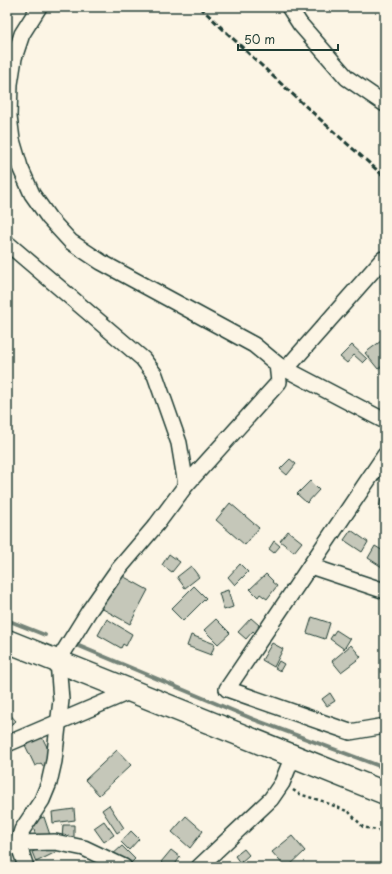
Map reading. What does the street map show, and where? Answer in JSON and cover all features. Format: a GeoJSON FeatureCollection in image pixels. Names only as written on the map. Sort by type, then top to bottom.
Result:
{"type":"FeatureCollection","features":[{"type":"Feature","properties":{"kind":"highway"},"geometry":{"type":"LineString","coordinates":[[7,641],[385,793]]}},
{"type":"Feature","properties":{"kind":"street"},"geometry":{"type":"LineString","coordinates":[[39,7],[22,34],[14,58],[10,84],[9,116],[12,140],[20,167],[32,194],[49,218],[71,242],[100,262],[254,344],[282,367],[385,421]]}},
{"type":"Feature","properties":{"kind":"street"},"geometry":{"type":"LineString","coordinates":[[289,7],[300,24],[347,78],[385,104]]}},
{"type":"Feature","properties":{"kind":"street"},"geometry":{"type":"LineString","coordinates":[[7,243],[144,359],[155,375],[179,443],[186,485]]}},
{"type":"Feature","properties":{"kind":"street"},"geometry":{"type":"LineString","coordinates":[[12,846],[42,800],[49,783],[54,761],[61,700],[58,661],[93,605],[117,570],[157,524],[186,485],[279,382],[282,367],[385,259]]}},
{"type":"Feature","properties":{"kind":"street"},"geometry":{"type":"LineString","coordinates":[[385,455],[228,689],[350,732],[385,726]]}},
{"type":"Feature","properties":{"kind":"street"},"geometry":{"type":"LineString","coordinates":[[310,566],[385,591]]}},
{"type":"Feature","properties":{"kind":"street"},"geometry":{"type":"LineString","coordinates":[[7,744],[131,691]]}},
{"type":"Feature","properties":{"kind":"street"},"geometry":{"type":"LineString","coordinates":[[199,867],[271,799],[282,783],[293,756]]}},
{"type":"Feature","properties":{"kind":"street"},"geometry":{"type":"LineString","coordinates":[[12,846],[55,842],[84,848],[124,867]]}},
{"type":"Feature","properties":{"kind":"street"},"geometry":{"type":"LineString","coordinates":[[12,846],[26,867]]}},
{"type":"Feature","properties":{"kind":"path"},"geometry":{"type":"LineString","coordinates":[[282,783],[299,794],[322,801],[349,812],[364,827],[385,832]]}},
{"type":"Feature","properties":{"kind":"building"},"geometry":{"type":"Polygon","coordinates":[[[381,341],[385,346],[385,364],[378,369],[365,353],[381,341]]]}},
{"type":"Feature","properties":{"kind":"building"},"geometry":{"type":"Polygon","coordinates":[[[352,345],[367,359],[363,363],[354,355],[347,363],[340,357],[352,345]]]}},
{"type":"Feature","properties":{"kind":"building"},"geometry":{"type":"Polygon","coordinates":[[[290,459],[296,464],[287,475],[280,469],[290,459]]]}},
{"type":"Feature","properties":{"kind":"building"},"geometry":{"type":"Polygon","coordinates":[[[310,481],[319,490],[307,503],[297,494],[310,481]]]}},
{"type":"Feature","properties":{"kind":"building"},"geometry":{"type":"Polygon","coordinates":[[[381,498],[385,499],[385,511],[379,510],[381,498]]]}},
{"type":"Feature","properties":{"kind":"building"},"geometry":{"type":"Polygon","coordinates":[[[230,503],[259,528],[245,545],[216,520],[230,503]]]}},
{"type":"Feature","properties":{"kind":"building"},"geometry":{"type":"Polygon","coordinates":[[[351,530],[368,542],[362,552],[344,540],[351,530]]]}},
{"type":"Feature","properties":{"kind":"building"},"geometry":{"type":"Polygon","coordinates":[[[288,531],[302,542],[294,552],[280,541],[288,531]]]}},
{"type":"Feature","properties":{"kind":"building"},"geometry":{"type":"Polygon","coordinates":[[[274,541],[280,546],[274,553],[269,549],[274,541]]]}},
{"type":"Feature","properties":{"kind":"building"},"geometry":{"type":"Polygon","coordinates":[[[375,546],[385,552],[385,569],[368,558],[375,546]]]}},
{"type":"Feature","properties":{"kind":"building"},"geometry":{"type":"Polygon","coordinates":[[[169,554],[180,562],[172,572],[162,565],[169,554]]]}},
{"type":"Feature","properties":{"kind":"building"},"geometry":{"type":"Polygon","coordinates":[[[240,564],[248,572],[235,585],[228,577],[240,564]]]}},
{"type":"Feature","properties":{"kind":"building"},"geometry":{"type":"Polygon","coordinates":[[[191,566],[199,577],[185,588],[177,577],[191,566]]]}},
{"type":"Feature","properties":{"kind":"building"},"geometry":{"type":"Polygon","coordinates":[[[119,574],[148,590],[130,624],[101,608],[119,574]]]}},
{"type":"Feature","properties":{"kind":"building"},"geometry":{"type":"Polygon","coordinates":[[[266,574],[277,586],[267,599],[260,594],[258,597],[250,589],[266,574]]]}},
{"type":"Feature","properties":{"kind":"building"},"geometry":{"type":"Polygon","coordinates":[[[194,586],[206,598],[183,621],[171,609],[194,586]]]}},
{"type":"Feature","properties":{"kind":"building"},"geometry":{"type":"Polygon","coordinates":[[[228,590],[233,607],[224,610],[219,593],[228,590]]]}},
{"type":"Feature","properties":{"kind":"building"},"geometry":{"type":"Polygon","coordinates":[[[312,617],[330,623],[325,639],[307,633],[312,617]]]}},
{"type":"Feature","properties":{"kind":"building"},"geometry":{"type":"Polygon","coordinates":[[[251,618],[259,625],[258,627],[264,633],[260,638],[253,631],[246,639],[238,632],[251,618]]]}},
{"type":"Feature","properties":{"kind":"building"},"geometry":{"type":"Polygon","coordinates":[[[107,619],[132,634],[126,646],[123,644],[121,648],[98,635],[107,619]]]}},
{"type":"Feature","properties":{"kind":"building"},"geometry":{"type":"Polygon","coordinates":[[[216,619],[230,633],[218,644],[204,630],[216,619]]]}},
{"type":"Feature","properties":{"kind":"building"},"geometry":{"type":"Polygon","coordinates":[[[336,630],[350,639],[344,649],[330,639],[336,630]]]}},
{"type":"Feature","properties":{"kind":"building"},"geometry":{"type":"Polygon","coordinates":[[[191,635],[215,644],[211,655],[187,646],[191,635]]]}},
{"type":"Feature","properties":{"kind":"building"},"geometry":{"type":"Polygon","coordinates":[[[272,643],[283,649],[274,667],[262,660],[272,643]]]}},
{"type":"Feature","properties":{"kind":"building"},"geometry":{"type":"Polygon","coordinates":[[[351,645],[361,657],[341,672],[332,661],[351,645]]]}},
{"type":"Feature","properties":{"kind":"building"},"geometry":{"type":"Polygon","coordinates":[[[279,661],[284,664],[280,671],[275,668],[279,661]]]}},
{"type":"Feature","properties":{"kind":"building"},"geometry":{"type":"Polygon","coordinates":[[[330,693],[335,701],[327,706],[322,699],[330,693]]]}},
{"type":"Feature","properties":{"kind":"building"},"geometry":{"type":"Polygon","coordinates":[[[7,711],[16,721],[7,729],[7,711]]]}},
{"type":"Feature","properties":{"kind":"building"},"geometry":{"type":"Polygon","coordinates":[[[42,737],[52,757],[51,763],[44,767],[41,763],[35,766],[25,745],[42,737]]]}},
{"type":"Feature","properties":{"kind":"building"},"geometry":{"type":"Polygon","coordinates":[[[117,750],[131,765],[99,795],[85,780],[117,750]]]}},
{"type":"Feature","properties":{"kind":"building"},"geometry":{"type":"Polygon","coordinates":[[[109,805],[124,828],[117,833],[102,810],[109,805]]]}},
{"type":"Feature","properties":{"kind":"building"},"geometry":{"type":"Polygon","coordinates":[[[74,809],[75,820],[53,823],[52,812],[74,809]]]}},
{"type":"Feature","properties":{"kind":"building"},"geometry":{"type":"Polygon","coordinates":[[[186,816],[203,831],[190,848],[172,832],[186,816]]]}},
{"type":"Feature","properties":{"kind":"building"},"geometry":{"type":"Polygon","coordinates":[[[44,817],[50,835],[37,839],[31,821],[44,817]]]}},
{"type":"Feature","properties":{"kind":"building"},"geometry":{"type":"Polygon","coordinates":[[[104,821],[114,835],[104,842],[94,828],[104,821]]]}},
{"type":"Feature","properties":{"kind":"building"},"geometry":{"type":"Polygon","coordinates":[[[63,825],[74,825],[74,840],[62,839],[63,825]]]}},
{"type":"Feature","properties":{"kind":"building"},"geometry":{"type":"Polygon","coordinates":[[[131,831],[139,839],[129,850],[121,842],[131,831]]]}},
{"type":"Feature","properties":{"kind":"building"},"geometry":{"type":"Polygon","coordinates":[[[292,836],[305,851],[288,867],[285,867],[272,852],[292,836]]]}},
{"type":"Feature","properties":{"kind":"building"},"geometry":{"type":"Polygon","coordinates":[[[52,843],[56,852],[36,862],[32,852],[52,843]]]}},
{"type":"Feature","properties":{"kind":"building"},"geometry":{"type":"Polygon","coordinates":[[[122,846],[135,859],[129,865],[111,856],[122,846]]]}},
{"type":"Feature","properties":{"kind":"building"},"geometry":{"type":"Polygon","coordinates":[[[244,849],[249,855],[240,863],[235,856],[244,849]]]}},
{"type":"Feature","properties":{"kind":"building"},"geometry":{"type":"Polygon","coordinates":[[[171,850],[180,857],[174,866],[175,867],[166,867],[161,862],[171,850]]]}},
{"type":"Feature","properties":{"kind":"waterway"},"geometry":{"type":"LineString","coordinates":[[7,620],[45,635]]}},
{"type":"Feature","properties":{"kind":"waterway"},"geometry":{"type":"LineString","coordinates":[[79,646],[253,719],[385,768]]}},
{"type":"Feature","properties":{"kind":"railway"},"geometry":{"type":"LineString","coordinates":[[200,7],[291,93],[385,177]]}}]}
